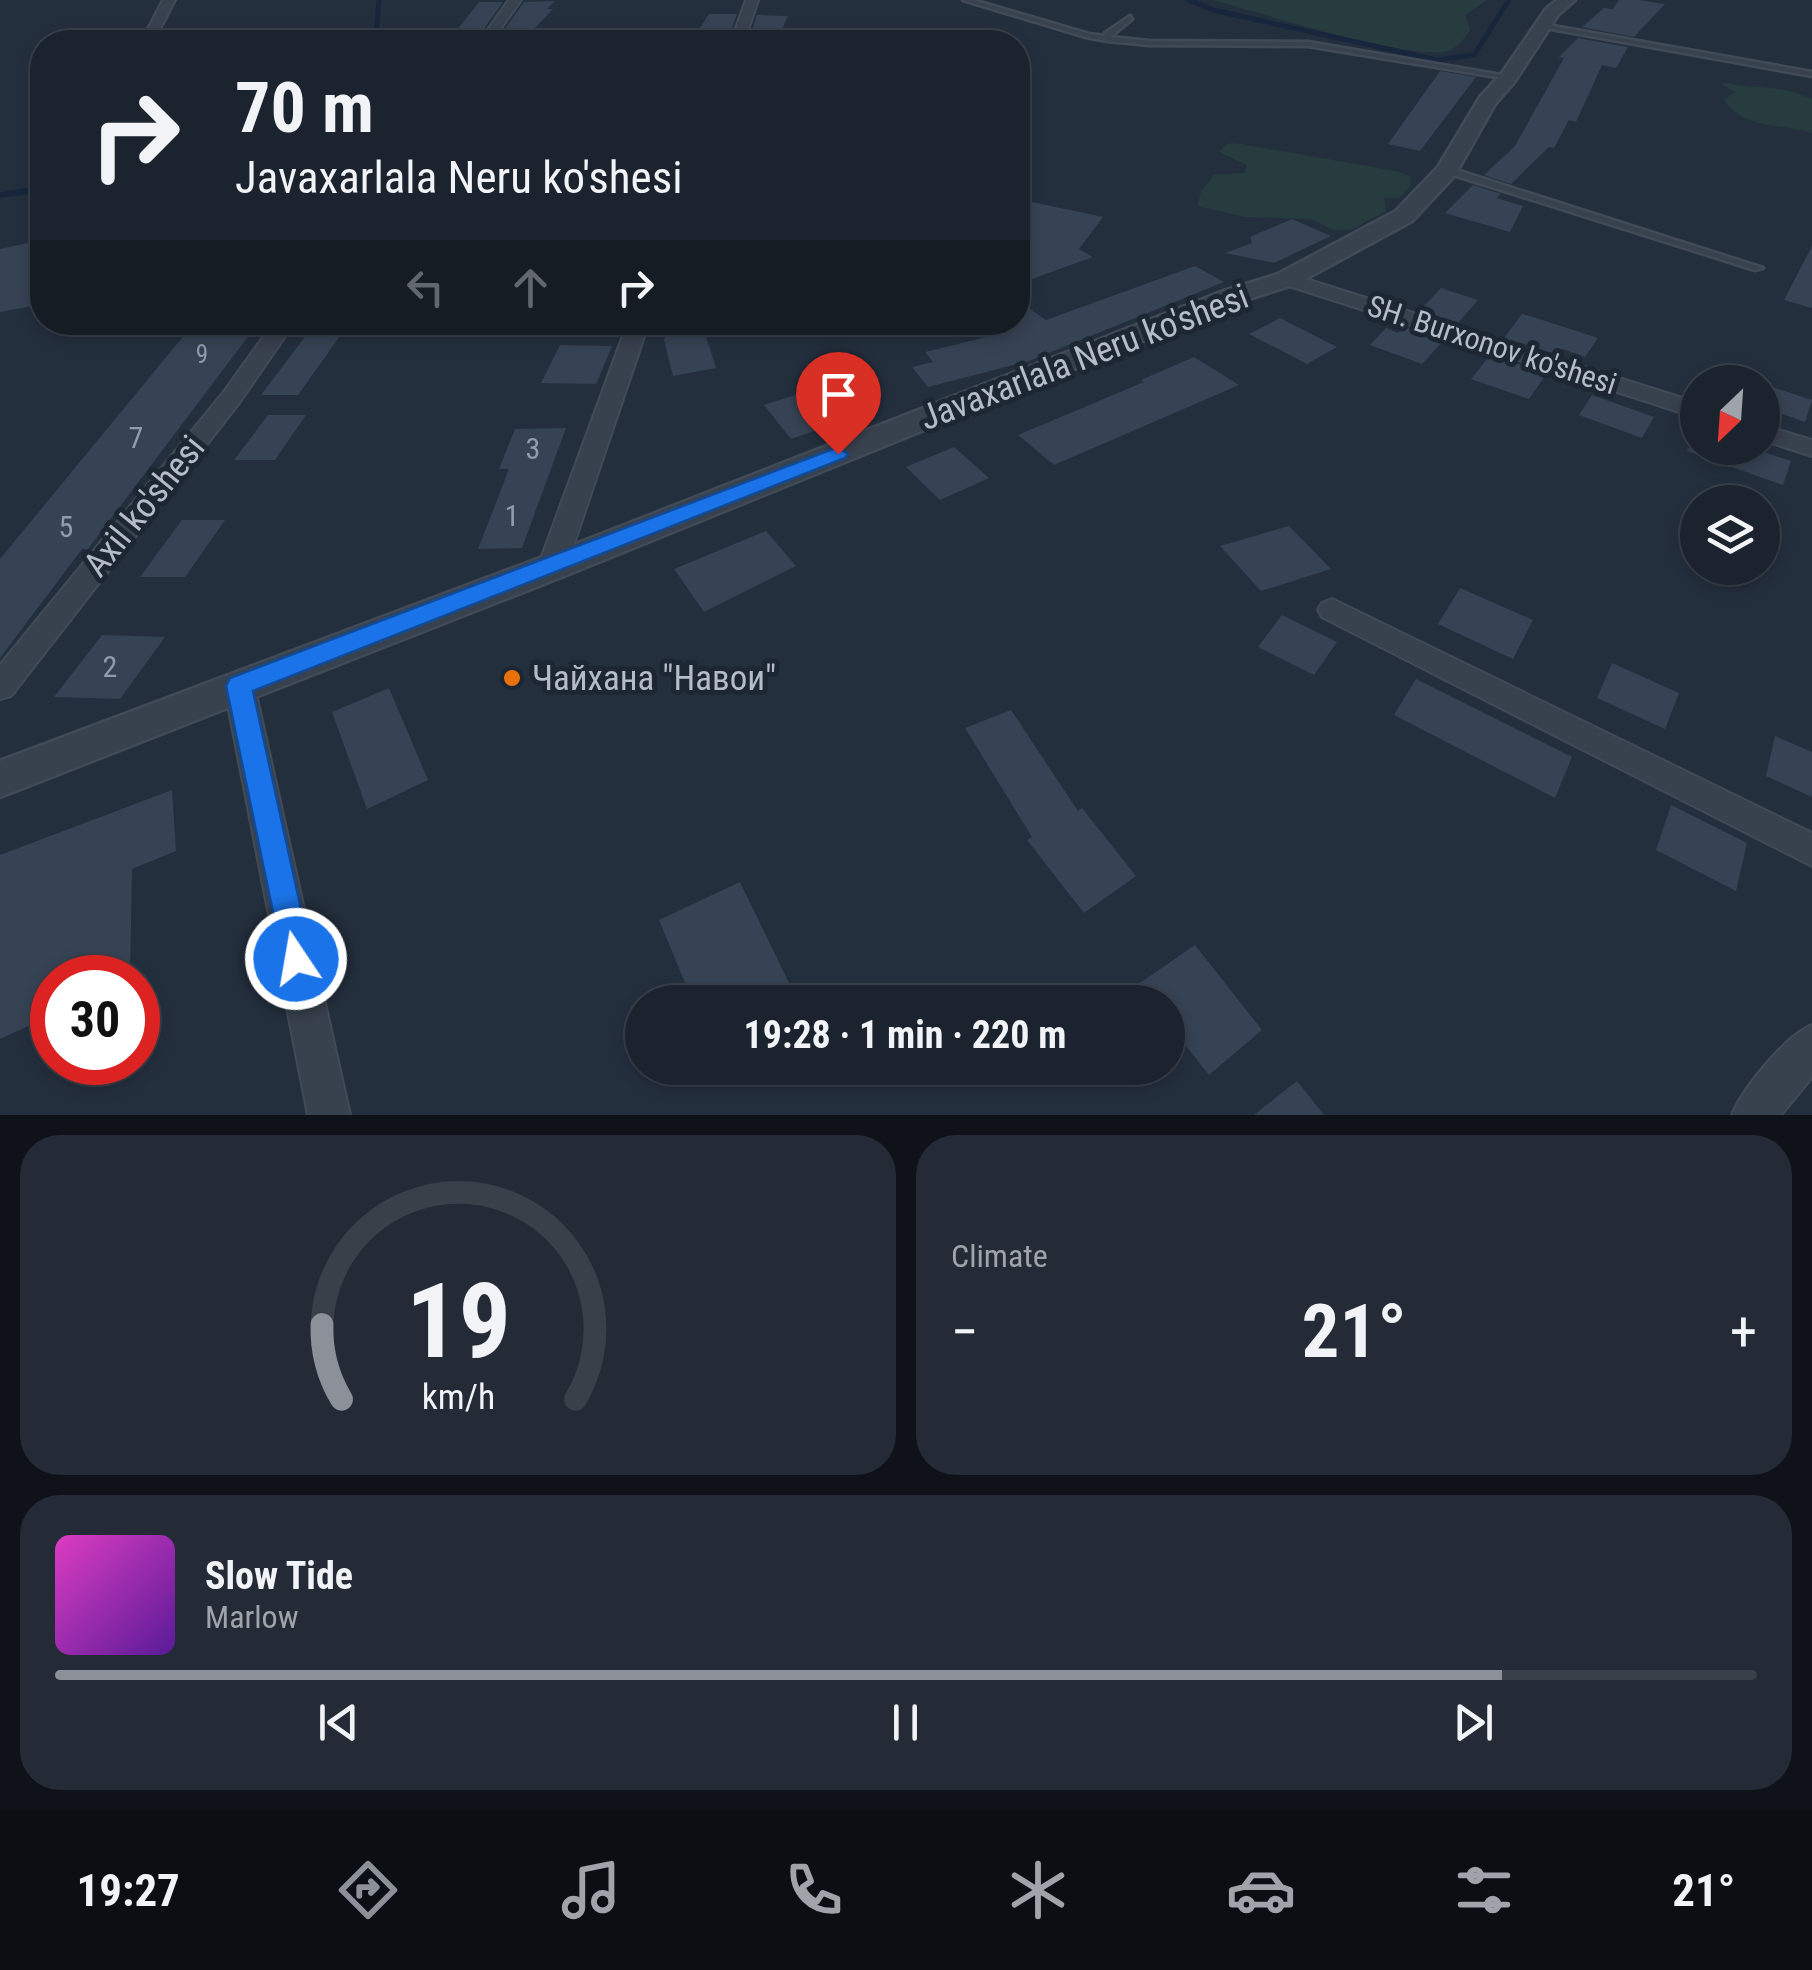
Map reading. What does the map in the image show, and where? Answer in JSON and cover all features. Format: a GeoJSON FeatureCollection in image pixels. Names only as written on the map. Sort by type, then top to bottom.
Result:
{"type":"FeatureCollection","features":[{"type":"Feature","properties":{"kind":"street"},"geometry":{"type":"LineString","coordinates":[[153,30],[169,0]]}},
{"type":"Feature","properties":{"kind":"street"},"geometry":{"type":"LineString","coordinates":[[494,30],[516,0]]}},
{"type":"Feature","properties":{"kind":"street"},"geometry":{"type":"LineString","coordinates":[[741,30],[752,0]]}},
{"type":"Feature","properties":{"kind":"street","name":"Javaxarlala Neru ko'shesi"},"geometry":{"type":"LineString","coordinates":[[0,779],[552,568],[1230,297],[1286,279],[1404,216],[1447,170],[1488,101],[1509,77],[1552,12],[1567,0]]}},
{"type":"Feature","properties":{"kind":"street","name":"SH. Burxonov ko'shesi"},"geometry":{"type":"LineString","coordinates":[[1286,279],[1680,406]]}},
{"type":"Feature","properties":{"kind":"street","name":"Axil ko'shesi"},"geometry":{"type":"LineString","coordinates":[[0,687],[231,398],[276,335]]}},
{"type":"Feature","properties":{"kind":"street"},"geometry":{"type":"LineString","coordinates":[[552,568],[633,335]]}},
{"type":"Feature","properties":{"kind":"street"},"geometry":{"type":"LineString","coordinates":[[1780,438],[1812,448]]}},
{"type":"Feature","properties":{"kind":"street"},"geometry":{"type":"LineString","coordinates":[[1332,610],[1812,850]]}},
{"type":"Feature","properties":{"kind":"street"},"geometry":{"type":"LineString","coordinates":[[239,686],[330,1115]]}},
{"type":"Feature","properties":{"kind":"street"},"geometry":{"type":"LineString","coordinates":[[1753,1115],[1812,1044]]}},
{"type":"Feature","properties":{"kind":"lane"},"geometry":{"type":"LineString","coordinates":[[966,0],[1072,33],[1106,39],[1308,44],[1509,77]]}},
{"type":"Feature","properties":{"kind":"lane"},"geometry":{"type":"LineString","coordinates":[[1106,39],[1107,34],[1130,18]]}},
{"type":"Feature","properties":{"kind":"lane"},"geometry":{"type":"LineString","coordinates":[[1542,26],[1812,74]]}},
{"type":"Feature","properties":{"kind":"lane"},"geometry":{"type":"LineString","coordinates":[[1447,170],[1758,268]]}},
{"type":"Feature","properties":{"kind":"green space"},"geometry":{"type":"Polygon","coordinates":[[[1212,0],[1487,0],[1465,15],[1470,30],[1458,45],[1448,51],[1429,52],[1369,42],[1212,0]]]}},
{"type":"Feature","properties":{"kind":"green space"},"geometry":{"type":"Polygon","coordinates":[[[1721,84],[1779,89],[1812,99],[1812,133],[1741,116],[1724,100],[1735,92],[1721,84]]]}},
{"type":"Feature","properties":{"kind":"green space"},"geometry":{"type":"Polygon","coordinates":[[[1226,144],[1396,171],[1411,177],[1410,186],[1400,198],[1384,198],[1386,211],[1351,230],[1334,230],[1311,219],[1244,217],[1198,206],[1201,191],[1214,175],[1244,173],[1247,165],[1219,152],[1226,144]]]}},
{"type":"Feature","properties":{"kind":"building"},"geometry":{"type":"Polygon","coordinates":[[[1619,0],[1665,4],[1634,37],[1582,27],[1604,8],[1613,9],[1619,0]]]}},
{"type":"Feature","properties":{"kind":"building"},"geometry":{"type":"Polygon","coordinates":[[[555,1],[547,9],[553,9],[533,30],[504,30],[524,2],[555,1]]]}},
{"type":"Feature","properties":{"kind":"building"},"geometry":{"type":"Polygon","coordinates":[[[479,2],[503,2],[483,30],[457,30],[479,2]]]}},
{"type":"Feature","properties":{"kind":"building"},"geometry":{"type":"Polygon","coordinates":[[[709,14],[737,14],[731,30],[699,30],[709,14]]]}},
{"type":"Feature","properties":{"kind":"building"},"geometry":{"type":"Polygon","coordinates":[[[757,15],[788,16],[782,30],[752,30],[757,15]]]}},
{"type":"Feature","properties":{"kind":"building"},"geometry":{"type":"Polygon","coordinates":[[[1578,38],[1628,47],[1616,68],[1602,65],[1576,122],[1569,120],[1554,148],[1549,147],[1511,184],[1484,175],[1515,146],[1564,58],[1559,57],[1578,38]]]}},
{"type":"Feature","properties":{"kind":"building"},"geometry":{"type":"Polygon","coordinates":[[[1440,71],[1476,77],[1420,151],[1388,144],[1440,71]]]}},
{"type":"Feature","properties":{"kind":"building"},"geometry":{"type":"Polygon","coordinates":[[[1473,185],[1501,194],[1496,198],[1523,206],[1510,232],[1445,213],[1473,185]]]}},
{"type":"Feature","properties":{"kind":"building"},"geometry":{"type":"Polygon","coordinates":[[[1030,202],[1103,217],[1079,249],[1093,257],[1030,280],[1030,202]]]}},
{"type":"Feature","properties":{"kind":"building"},"geometry":{"type":"Polygon","coordinates":[[[1292,219],[1331,236],[1274,263],[1225,253],[1252,243],[1250,237],[1292,219]]]}},
{"type":"Feature","properties":{"kind":"building"},"geometry":{"type":"Polygon","coordinates":[[[30,243],[30,306],[0,312],[0,249],[30,243]]]}},
{"type":"Feature","properties":{"kind":"building"},"geometry":{"type":"Polygon","coordinates":[[[1812,246],[1812,308],[1784,300],[1812,246]]]}},
{"type":"Feature","properties":{"kind":"building"},"geometry":{"type":"Polygon","coordinates":[[[1195,266],[1224,282],[1029,361],[928,387],[912,367],[933,362],[925,352],[995,335],[1030,335],[1030,309],[1046,320],[1195,266]]]}},
{"type":"Feature","properties":{"kind":"building"},"geometry":{"type":"Polygon","coordinates":[[[1441,288],[1478,300],[1458,323],[1419,311],[1441,288]]]}},
{"type":"Feature","properties":{"kind":"building"},"geometry":{"type":"Polygon","coordinates":[[[1522,314],[1598,338],[1585,357],[1563,349],[1559,355],[1504,338],[1522,314]]]}},
{"type":"Feature","properties":{"kind":"building"},"geometry":{"type":"Polygon","coordinates":[[[1280,318],[1337,347],[1307,364],[1249,334],[1280,318]]]}},
{"type":"Feature","properties":{"kind":"building"},"geometry":{"type":"Polygon","coordinates":[[[1404,327],[1444,340],[1422,364],[1370,345],[1386,328],[1398,333],[1404,327]]]}},
{"type":"Feature","properties":{"kind":"building"},"geometry":{"type":"Polygon","coordinates":[[[184,335],[249,335],[88,549],[82,549],[0,658],[0,559],[184,335]]]}},
{"type":"Feature","properties":{"kind":"building"},"geometry":{"type":"Polygon","coordinates":[[[306,335],[341,335],[298,395],[261,395],[306,335]]]}},
{"type":"Feature","properties":{"kind":"building"},"geometry":{"type":"Polygon","coordinates":[[[666,335],[706,335],[716,368],[673,376],[666,335]]]}},
{"type":"Feature","properties":{"kind":"building"},"geometry":{"type":"Polygon","coordinates":[[[560,345],[612,346],[596,384],[541,383],[560,345]]]}},
{"type":"Feature","properties":{"kind":"building"},"geometry":{"type":"Polygon","coordinates":[[[1490,355],[1547,373],[1529,399],[1471,379],[1490,355]]]}},
{"type":"Feature","properties":{"kind":"building"},"geometry":{"type":"Polygon","coordinates":[[[1194,357],[1239,385],[1054,465],[1018,435],[1144,382],[1141,380],[1194,357]]]}},
{"type":"Feature","properties":{"kind":"building"},"geometry":{"type":"Polygon","coordinates":[[[839,381],[869,412],[791,439],[764,405],[839,381]]]}},
{"type":"Feature","properties":{"kind":"building"},"geometry":{"type":"Polygon","coordinates":[[[1780,390],[1812,400],[1805,422],[1780,413],[1780,390]]]}},
{"type":"Feature","properties":{"kind":"building"},"geometry":{"type":"Polygon","coordinates":[[[1592,395],[1654,417],[1642,438],[1579,415],[1592,395]]]}},
{"type":"Feature","properties":{"kind":"building"},"geometry":{"type":"Polygon","coordinates":[[[268,415],[306,415],[275,460],[234,460],[268,415]]]}},
{"type":"Feature","properties":{"kind":"building"},"geometry":{"type":"Polygon","coordinates":[[[566,428],[522,548],[478,549],[509,469],[499,469],[515,429],[566,428]]]}},
{"type":"Feature","properties":{"kind":"building"},"geometry":{"type":"Polygon","coordinates":[[[954,447],[989,478],[940,500],[906,467],[954,447]]]}},
{"type":"Feature","properties":{"kind":"building"},"geometry":{"type":"Polygon","coordinates":[[[1780,457],[1791,461],[1783,485],[1727,465],[1780,465],[1780,457]]]}},
{"type":"Feature","properties":{"kind":"building"},"geometry":{"type":"Polygon","coordinates":[[[182,520],[225,520],[185,577],[140,577],[182,520]]]}},
{"type":"Feature","properties":{"kind":"building"},"geometry":{"type":"Polygon","coordinates":[[[1289,526],[1331,569],[1261,591],[1220,546],[1289,526]]]}},
{"type":"Feature","properties":{"kind":"building"},"geometry":{"type":"Polygon","coordinates":[[[766,531],[796,566],[704,612],[674,569],[766,531]]]}},
{"type":"Feature","properties":{"kind":"building"},"geometry":{"type":"Polygon","coordinates":[[[1460,588],[1533,620],[1513,659],[1438,624],[1460,588]]]}},
{"type":"Feature","properties":{"kind":"building"},"geometry":{"type":"Polygon","coordinates":[[[1282,615],[1337,642],[1314,675],[1258,647],[1282,615]]]}},
{"type":"Feature","properties":{"kind":"building"},"geometry":{"type":"Polygon","coordinates":[[[102,635],[165,637],[120,699],[54,697],[102,635]]]}},
{"type":"Feature","properties":{"kind":"building"},"geometry":{"type":"Polygon","coordinates":[[[1612,663],[1679,693],[1665,729],[1597,698],[1612,663]]]}},
{"type":"Feature","properties":{"kind":"building"},"geometry":{"type":"Polygon","coordinates":[[[1416,679],[1572,757],[1555,798],[1394,715],[1416,679]]]}},
{"type":"Feature","properties":{"kind":"building"},"geometry":{"type":"Polygon","coordinates":[[[389,688],[428,780],[367,809],[332,712],[389,688]]]}},
{"type":"Feature","properties":{"kind":"building"},"geometry":{"type":"Polygon","coordinates":[[[1011,710],[1078,811],[1082,808],[1136,876],[1084,913],[1027,840],[1032,837],[965,728],[1011,710]]]}},
{"type":"Feature","properties":{"kind":"building"},"geometry":{"type":"Polygon","coordinates":[[[1775,736],[1812,752],[1812,797],[1766,776],[1775,736]]]}},
{"type":"Feature","properties":{"kind":"building"},"geometry":{"type":"Polygon","coordinates":[[[172,790],[176,851],[132,869],[130,955],[30,955],[30,1025],[0,1039],[0,855],[172,790]]]}},
{"type":"Feature","properties":{"kind":"building"},"geometry":{"type":"Polygon","coordinates":[[[1671,805],[1747,843],[1736,891],[1656,850],[1671,805]]]}},
{"type":"Feature","properties":{"kind":"building"},"geometry":{"type":"Polygon","coordinates":[[[740,882],[790,985],[686,985],[659,920],[740,882]]]}},
{"type":"Feature","properties":{"kind":"building"},"geometry":{"type":"Polygon","coordinates":[[[1195,945],[1262,1030],[1209,1075],[1185,1045],[1185,985],[1137,985],[1195,945]]]}},
{"type":"Feature","properties":{"kind":"building"},"geometry":{"type":"Polygon","coordinates":[[[1297,1081],[1324,1115],[1254,1115],[1297,1081]]]}},
{"type":"Feature","properties":{"kind":"waterway"},"geometry":{"type":"LineString","coordinates":[[376,30],[379,0]]}},
{"type":"Feature","properties":{"kind":"waterway"},"geometry":{"type":"LineString","coordinates":[[1189,0],[1213,10],[1437,60],[1474,55],[1509,0]]}},
{"type":"Feature","properties":{"kind":"waterway"},"geometry":{"type":"LineString","coordinates":[[0,195],[30,191]]}},
{"type":"Feature","properties":{"kind":"place","name":"Чайхана \"Навои\""},"geometry":{"type":"Point","coordinates":[512,678]}},
{"type":"Feature","properties":{"kind":"route"},"geometry":{"type":"LineString","coordinates":[[296,959],[239,686],[552,568],[838,454]]}}]}
